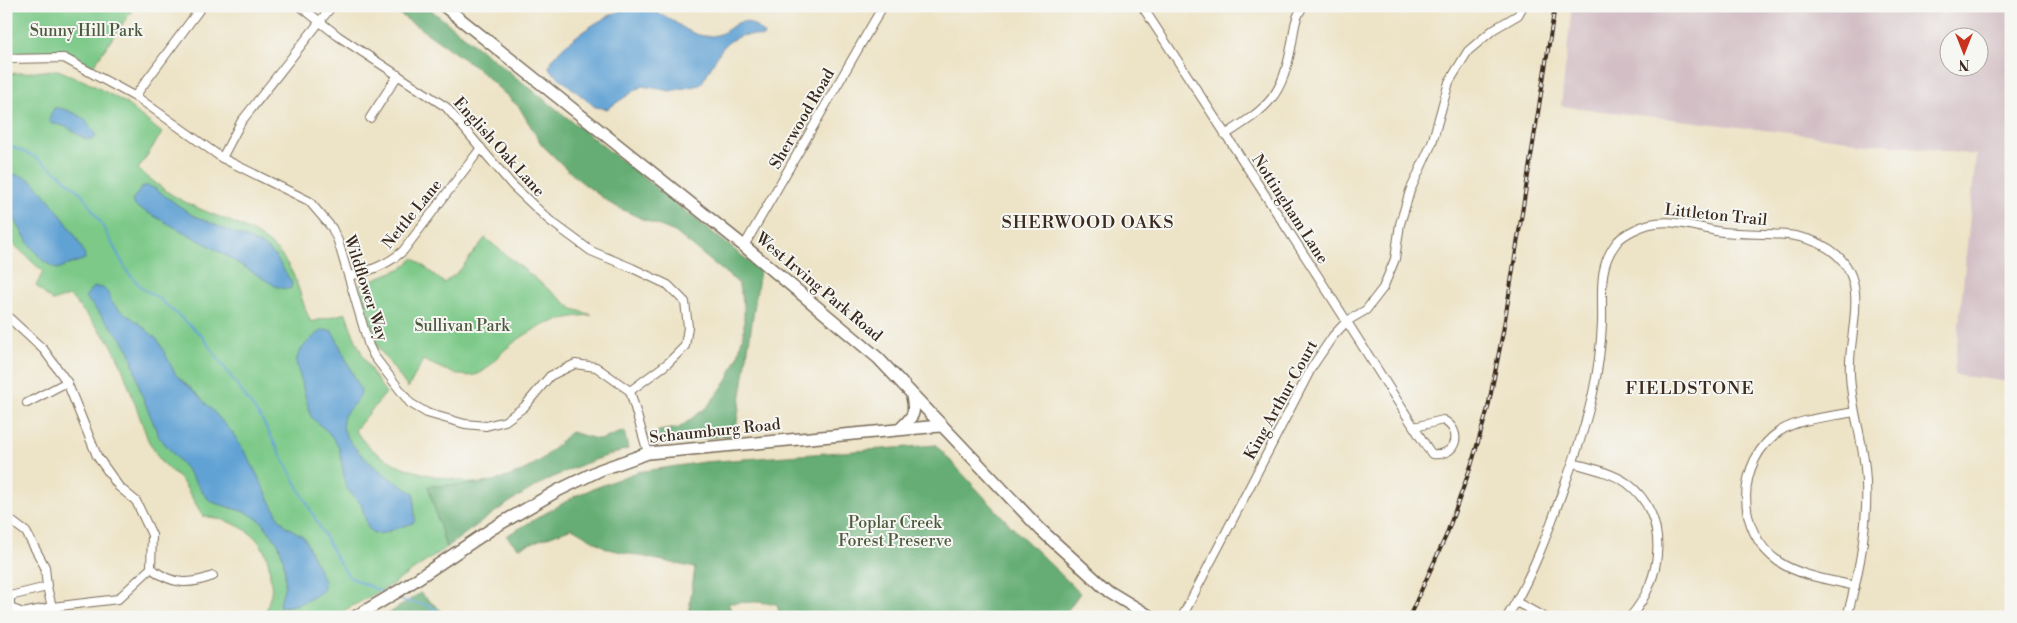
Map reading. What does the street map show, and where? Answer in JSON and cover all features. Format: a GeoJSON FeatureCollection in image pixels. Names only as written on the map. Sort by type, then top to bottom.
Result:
{"type":"FeatureCollection","features":[{"type":"Feature","properties":{"kind":"main road","name":"West Irving Park Road"},"geometry":{"type":"LineString","coordinates":[[444,6],[744,246],[878,358],[940,426],[1041,530],[1108,591],[1151,617]]}},
{"type":"Feature","properties":{"kind":"main road"},"geometry":{"type":"LineString","coordinates":[[900,429],[913,417],[912,394]]}},
{"type":"Feature","properties":{"kind":"main road","name":"Schaumburg Road"},"geometry":{"type":"LineString","coordinates":[[355,617],[391,596],[493,528],[557,490],[600,470],[648,453],[940,426]]}},
{"type":"Feature","properties":{"kind":"street"},"geometry":{"type":"LineString","coordinates":[[135,96],[202,6]]}},
{"type":"Feature","properties":{"kind":"street","name":"English Oak Lane"},"geometry":{"type":"LineString","coordinates":[[300,6],[338,36],[446,107],[512,185],[549,220],[591,251],[668,285],[685,302],[688,327],[685,346],[668,363],[630,390]]}},
{"type":"Feature","properties":{"kind":"street"},"geometry":{"type":"LineString","coordinates":[[222,158],[241,122],[332,6]]}},
{"type":"Feature","properties":{"kind":"street","name":"Sherwood Road"},"geometry":{"type":"LineString","coordinates":[[744,246],[883,6]]}},
{"type":"Feature","properties":{"kind":"street","name":"Nottingham Lane"},"geometry":{"type":"LineString","coordinates":[[1142,6],[1414,427],[1432,454],[1441,455],[1450,451],[1454,445],[1454,431],[1451,424],[1443,420],[1414,427]]}},
{"type":"Feature","properties":{"kind":"street"},"geometry":{"type":"LineString","coordinates":[[1225,135],[1258,114],[1279,88],[1287,69],[1296,24],[1304,6]]}},
{"type":"Feature","properties":{"kind":"street","name":"King Arthur Court"},"geometry":{"type":"LineString","coordinates":[[1182,617],[1312,367],[1332,336],[1347,322],[1366,310],[1382,288],[1394,259],[1400,224],[1410,190],[1432,143],[1448,82],[1468,51],[1494,29],[1518,15],[1523,6]]}},
{"type":"Feature","properties":{"kind":"street","name":"Wildflower Way"},"geometry":{"type":"LineString","coordinates":[[6,59],[64,58],[135,96],[222,158],[309,201],[332,228],[341,247],[369,346],[374,356],[410,403],[427,413],[471,425],[495,424],[515,415],[550,376],[575,364],[596,367],[630,390]]}},
{"type":"Feature","properties":{"kind":"street"},"geometry":{"type":"LineString","coordinates":[[370,118],[398,75]]}},
{"type":"Feature","properties":{"kind":"street","name":"Nettle Lane"},"geometry":{"type":"LineString","coordinates":[[350,276],[372,270],[391,261],[403,251],[481,148]]}},
{"type":"Feature","properties":{"kind":"street","name":"Littleton Trail"},"geometry":{"type":"LineString","coordinates":[[1507,617],[1535,567],[1586,424],[1598,366],[1602,318],[1601,280],[1604,267],[1620,238],[1638,228],[1665,221],[1680,222],[1730,233],[1797,236],[1817,242],[1836,254],[1843,260],[1849,272],[1855,293],[1856,308],[1850,374],[1854,412],[1865,464],[1867,497],[1860,563],[1847,617]]}},
{"type":"Feature","properties":{"kind":"street"},"geometry":{"type":"LineString","coordinates":[[6,315],[44,350],[67,382],[97,456],[119,487],[136,501],[152,535],[151,568],[118,599],[52,607],[23,613],[10,608],[10,596],[47,587]]}},
{"type":"Feature","properties":{"kind":"street"},"geometry":{"type":"LineString","coordinates":[[27,404],[67,382]]}},
{"type":"Feature","properties":{"kind":"street"},"geometry":{"type":"LineString","coordinates":[[630,390],[648,453]]}},
{"type":"Feature","properties":{"kind":"street"},"geometry":{"type":"LineString","coordinates":[[1854,412],[1809,420],[1781,431],[1770,439],[1754,462],[1748,479],[1746,495],[1749,522],[1759,543],[1768,553],[1780,563],[1798,571],[1855,586]]}},
{"type":"Feature","properties":{"kind":"street"},"geometry":{"type":"LineString","coordinates":[[1572,463],[1619,478],[1642,498],[1655,524],[1658,550],[1652,579],[1646,596],[1630,617]]}},
{"type":"Feature","properties":{"kind":"street"},"geometry":{"type":"LineString","coordinates":[[6,517],[26,532],[45,567],[52,607],[60,617]]}},
{"type":"Feature","properties":{"kind":"street"},"geometry":{"type":"LineString","coordinates":[[151,568],[161,577],[181,583],[197,582],[213,576]]}},
{"type":"Feature","properties":{"kind":"street"},"geometry":{"type":"LineString","coordinates":[[1516,602],[1544,617]]}},
{"type":"Feature","properties":{"kind":"street"},"geometry":{"type":"LineString","coordinates":[[49,617],[52,607]]}},
{"type":"Feature","properties":{"kind":"shaded area"},"geometry":{"type":"Polygon","coordinates":[[[1572,6],[2011,6],[2011,382],[1954,375],[1976,155],[1561,106],[1572,6]]]}},
{"type":"Feature","properties":{"kind":"green space","name":"Sunny Hill Park"},"geometry":{"type":"Polygon","coordinates":[[[6,6],[135,6],[93,66],[73,54],[63,51],[6,53],[6,6]]]}},
{"type":"Feature","properties":{"kind":"green space"},"geometry":{"type":"Polygon","coordinates":[[[388,6],[426,6],[760,270],[735,435],[660,443],[658,431],[679,428],[707,407],[727,381],[738,356],[744,330],[744,305],[738,283],[675,232],[611,204],[575,177],[542,145],[519,107],[478,69],[388,6]]]}},
{"type":"Feature","properties":{"kind":"green space"},"geometry":{"type":"Polygon","coordinates":[[[58,70],[89,83],[124,102],[162,133],[138,169],[179,199],[251,231],[274,248],[284,259],[293,274],[311,322],[346,313],[363,355],[386,393],[355,430],[380,455],[396,464],[429,475],[482,484],[429,486],[446,548],[391,585],[332,617],[264,617],[271,594],[271,584],[268,561],[264,550],[249,532],[239,526],[216,518],[203,516],[182,481],[161,462],[148,440],[120,362],[110,342],[70,296],[52,301],[36,286],[43,272],[6,237],[6,74],[58,70]]]}},
{"type":"Feature","properties":{"kind":"green space","name":"Sullivan Park"},"geometry":{"type":"Polygon","coordinates":[[[485,238],[573,309],[592,315],[568,318],[537,328],[517,340],[488,367],[475,375],[456,374],[423,360],[408,388],[378,347],[360,285],[402,268],[414,258],[444,283],[460,270],[485,238]]]}},
{"type":"Feature","properties":{"kind":"green space"},"geometry":{"type":"Polygon","coordinates":[[[624,431],[628,449],[563,473],[529,490],[446,548],[428,486],[482,483],[507,477],[538,462],[571,432],[600,440],[624,431]]]}},
{"type":"Feature","properties":{"kind":"green space","name":"Poplar Creek Forest Preserve"},"geometry":{"type":"Polygon","coordinates":[[[936,445],[1010,525],[1080,593],[1063,617],[780,617],[777,604],[756,602],[728,603],[734,617],[638,617],[688,615],[695,568],[608,549],[572,528],[518,548],[506,536],[577,495],[637,472],[704,462],[936,445]]]}},
{"type":"Feature","properties":{"kind":"green space"},"geometry":{"type":"Polygon","coordinates":[[[420,593],[449,617],[384,617],[420,593]]]}},
{"type":"Feature","properties":{"kind":"water"},"geometry":{"type":"Polygon","coordinates":[[[634,7],[660,14],[690,32],[700,35],[716,35],[740,22],[746,22],[754,26],[764,34],[763,37],[748,35],[730,41],[718,54],[700,85],[670,91],[642,86],[607,109],[595,107],[551,71],[549,67],[562,49],[586,29],[613,14],[634,7]]]}},
{"type":"Feature","properties":{"kind":"water"},"geometry":{"type":"Polygon","coordinates":[[[54,108],[66,110],[84,119],[94,131],[96,136],[94,139],[85,139],[67,127],[51,123],[49,119],[54,108]]]}},
{"type":"Feature","properties":{"kind":"water"},"geometry":{"type":"Polygon","coordinates":[[[6,174],[23,177],[38,186],[55,206],[72,231],[84,253],[85,259],[57,269],[43,261],[29,244],[10,209],[6,191],[6,174]]]}},
{"type":"Feature","properties":{"kind":"water"},"geometry":{"type":"Polygon","coordinates":[[[143,186],[154,188],[192,215],[260,244],[276,257],[292,283],[291,288],[277,287],[208,245],[135,206],[132,200],[143,186]]]}},
{"type":"Feature","properties":{"kind":"water"},"geometry":{"type":"Polygon","coordinates":[[[92,288],[103,288],[116,307],[158,340],[176,375],[198,395],[232,432],[248,457],[279,518],[286,526],[304,537],[324,581],[324,589],[320,592],[296,604],[279,606],[285,585],[285,573],[283,557],[278,543],[261,521],[248,513],[212,502],[206,497],[187,470],[159,437],[141,393],[130,352],[122,339],[85,297],[92,288]]]}},
{"type":"Feature","properties":{"kind":"water"},"geometry":{"type":"Polygon","coordinates":[[[323,330],[332,331],[361,391],[358,399],[344,416],[343,420],[344,430],[349,441],[369,462],[414,493],[415,521],[413,523],[380,534],[373,533],[368,528],[361,504],[346,488],[339,447],[329,433],[311,417],[296,362],[303,348],[323,330]]]}},
{"type":"Feature","properties":{"kind":"waterway"},"geometry":{"type":"LineString","coordinates":[[6,144],[35,157],[57,172],[82,194],[101,223],[128,273],[143,289],[157,297],[201,335],[262,420],[337,559],[349,577],[387,594]]}},
{"type":"Feature","properties":{"kind":"waterway"},"geometry":{"type":"LineString","coordinates":[[396,598],[427,605],[449,617]]}},
{"type":"Feature","properties":{"kind":"railway"},"geometry":{"type":"LineString","coordinates":[[1409,617],[1446,536],[1471,466],[1488,408],[1503,332],[1555,6]]}},
{"type":"Feature","properties":{"kind":"district","name":"SHERWOOD OAKS"},"geometry":{"type":"Point","coordinates":[1088,222]}},
{"type":"Feature","properties":{"kind":"district","name":"FIELDSTONE"},"geometry":{"type":"Point","coordinates":[1690,388]}}]}
